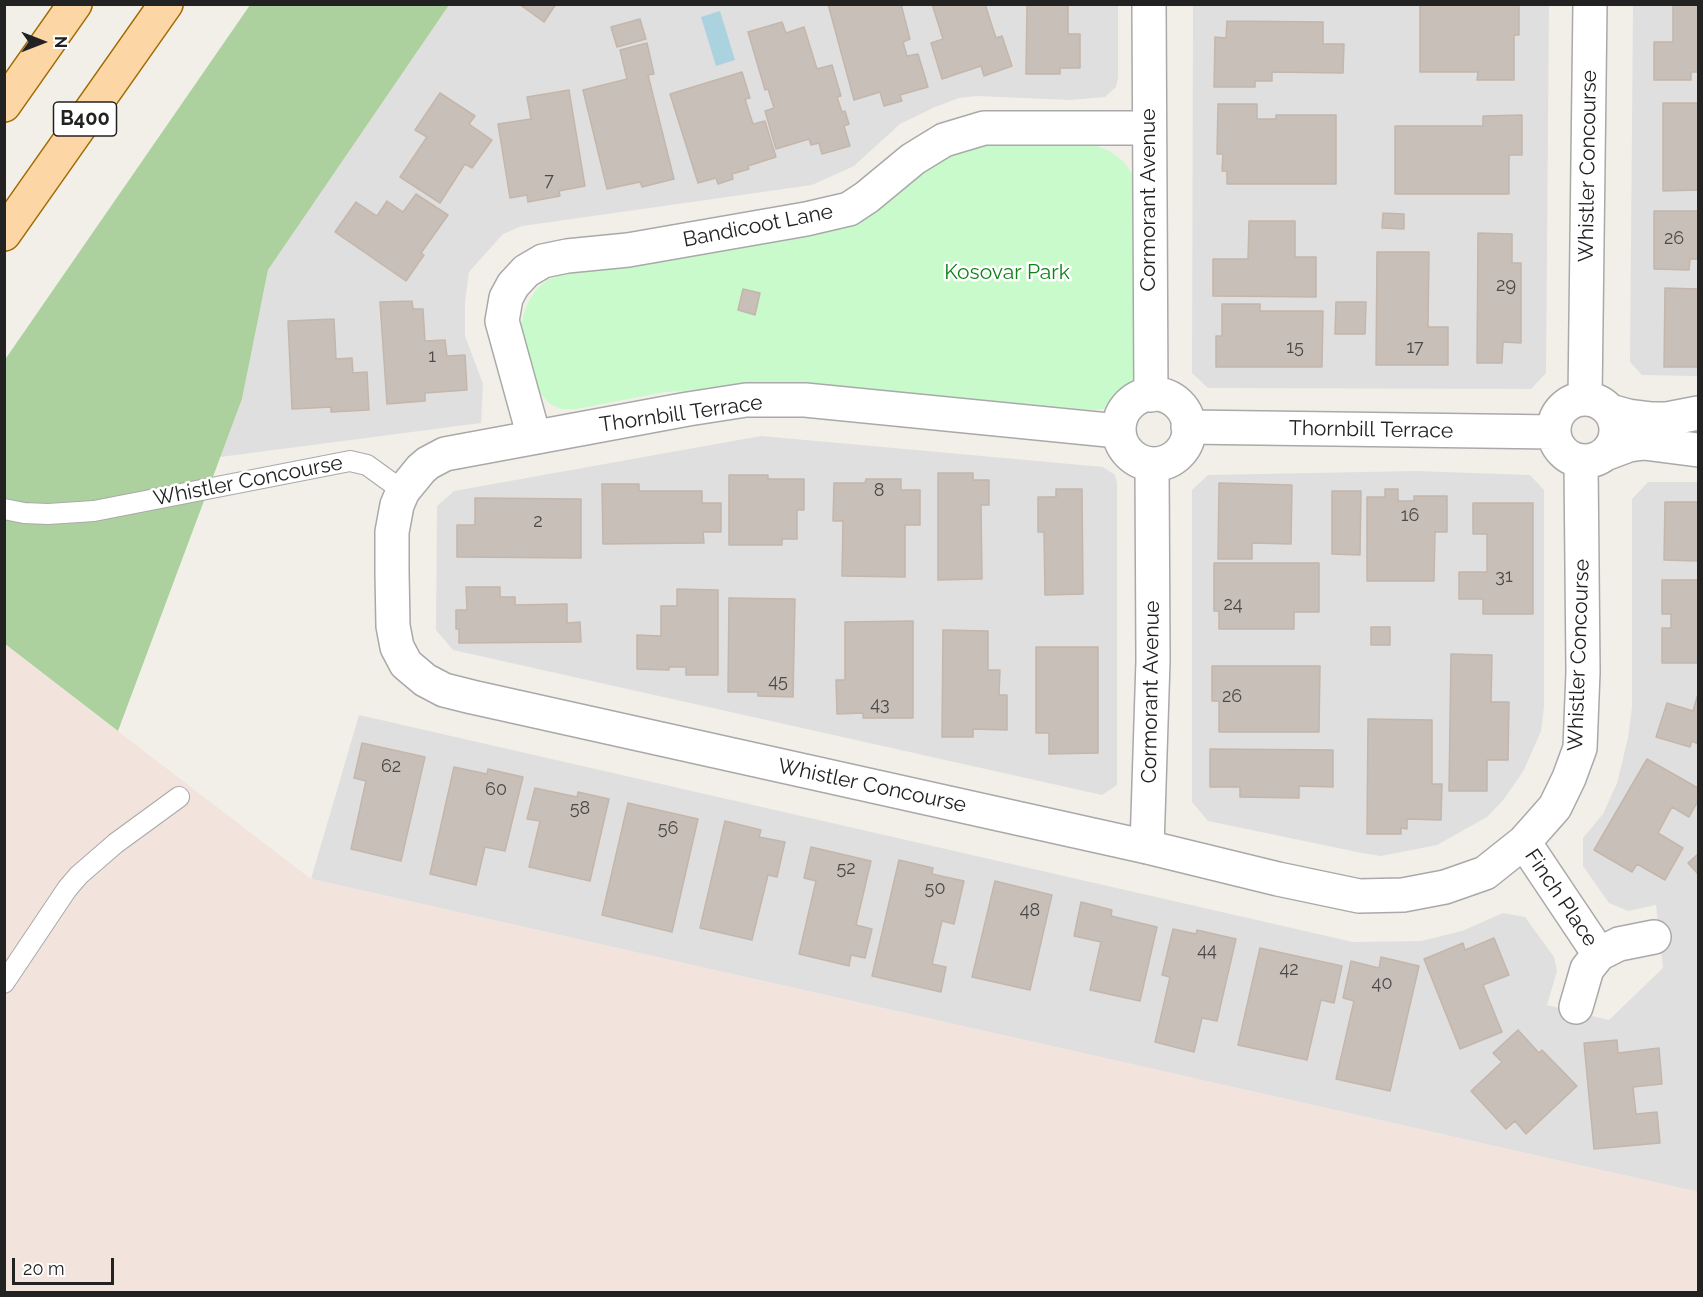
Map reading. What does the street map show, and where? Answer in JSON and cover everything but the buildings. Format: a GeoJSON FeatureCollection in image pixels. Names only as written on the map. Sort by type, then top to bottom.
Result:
{"type":"FeatureCollection","features":[{"type":"Feature","properties":{"kind":"main road"},"geometry":{"type":"LineString","coordinates":[[4,105],[75,4]]}},
{"type":"Feature","properties":{"kind":"main road","name":"B400"},"geometry":{"type":"LineString","coordinates":[[4,234],[166,4]]}},
{"type":"Feature","properties":{"kind":"street","name":"Cormorant Avenue"},"geometry":{"type":"LineString","coordinates":[[1149,4],[1151,395]]}},
{"type":"Feature","properties":{"kind":"street","name":"Whistler Concourse"},"geometry":{"type":"LineString","coordinates":[[1590,4],[1597,405]]}},
{"type":"Feature","properties":{"kind":"street","name":"Bandicoot Lane"},"geometry":{"type":"LineString","coordinates":[[534,437],[502,321],[506,298],[513,285],[526,271],[538,264],[567,256],[628,250],[806,219],[849,209],[913,159],[944,140],[984,128],[1148,128]]}},
{"type":"Feature","properties":{"kind":"street"},"geometry":{"type":"LineString","coordinates":[[1151,395],[1161,395],[1172,399],[1186,416],[1188,427],[1187,438],[1182,449],[1174,458],[1152,465],[1131,456],[1124,447],[1118,431],[1122,414],[1130,404],[1139,398],[1151,395]]}},
{"type":"Feature","properties":{"kind":"street","name":"Thornbill Terrace"},"geometry":{"type":"LineString","coordinates":[[403,490],[428,463],[445,454],[746,400],[805,400],[1118,431]]}},
{"type":"Feature","properties":{"kind":"street"},"geometry":{"type":"LineString","coordinates":[[1698,413],[1652,419],[1628,416],[1574,400],[1565,405],[1556,418],[1554,432],[1560,449],[1573,459],[1593,458],[1629,445],[1644,443],[1698,450]]}},
{"type":"Feature","properties":{"kind":"street"},"geometry":{"type":"LineString","coordinates":[[1593,458],[1614,441],[1617,431],[1615,420],[1597,405]]}},
{"type":"Feature","properties":{"kind":"street","name":"Thornbill Terrace"},"geometry":{"type":"LineString","coordinates":[[1188,427],[1554,432]]}},
{"type":"Feature","properties":{"kind":"street","name":"Whistler Concourse"},"geometry":{"type":"LineString","coordinates":[[403,490],[397,505],[392,532],[395,636],[406,664],[434,686],[484,700],[1147,847],[1278,879],[1359,896],[1403,895],[1445,887],[1485,873],[1524,842],[1555,807],[1569,778],[1580,748],[1593,458]]}},
{"type":"Feature","properties":{"kind":"street","name":"Cormorant Avenue"},"geometry":{"type":"LineString","coordinates":[[1147,847],[1153,661],[1152,465]]}},
{"type":"Feature","properties":{"kind":"street","name":"Finch Place"},"geometry":{"type":"LineString","coordinates":[[1524,842],[1599,954]]}},
{"type":"Feature","properties":{"kind":"street","name":"Finch Place"},"geometry":{"type":"LineString","coordinates":[[1576,1007],[1587,969],[1599,954],[1619,944],[1654,937]]}},
{"type":"Feature","properties":{"kind":"lane","name":"Whistler Concourse"},"geometry":{"type":"LineString","coordinates":[[4,509],[48,514],[94,511],[350,461],[367,465],[403,490]]}},
{"type":"Feature","properties":{"kind":"lane"},"geometry":{"type":"LineString","coordinates":[[4,983],[67,889],[79,875],[124,837],[178,797]]}},
{"type":"Feature","properties":{"kind":"shaded area"},"geometry":{"type":"Polygon","coordinates":[[[449,5],[1118,5],[1118,77],[1116,87],[1105,97],[1070,100],[977,96],[959,98],[900,124],[854,166],[812,185],[522,226],[503,234],[469,272],[465,302],[465,336],[483,384],[481,423],[220,457],[242,399],[268,270],[449,5]]]}},
{"type":"Feature","properties":{"kind":"shaded area"},"geometry":{"type":"Polygon","coordinates":[[[1193,5],[1549,5],[1546,373],[1531,389],[1208,388],[1192,373],[1193,5]]]}},
{"type":"Feature","properties":{"kind":"shaded area"},"geometry":{"type":"Polygon","coordinates":[[[1633,5],[1698,5],[1698,376],[1642,375],[1630,362],[1633,5]]]}},
{"type":"Feature","properties":{"kind":"shaded area"},"geometry":{"type":"Polygon","coordinates":[[[761,436],[1103,467],[1115,475],[1117,483],[1117,785],[1102,795],[453,650],[436,630],[437,506],[454,491],[761,436]]]}},
{"type":"Feature","properties":{"kind":"shaded area"},"geometry":{"type":"Polygon","coordinates":[[[1416,471],[1530,475],[1544,490],[1544,707],[1541,731],[1524,770],[1504,799],[1487,817],[1437,845],[1381,856],[1208,821],[1192,802],[1192,490],[1208,475],[1416,471]]]}},
{"type":"Feature","properties":{"kind":"shaded area"},"geometry":{"type":"Polygon","coordinates":[[[1648,482],[1698,482],[1698,1192],[311,879],[359,715],[1353,942],[1421,941],[1462,931],[1503,913],[1525,917],[1554,957],[1557,971],[1547,1005],[1609,1020],[1663,968],[1656,905],[1628,911],[1609,903],[1583,866],[1583,838],[1603,814],[1617,783],[1628,738],[1632,707],[1632,499],[1648,482]]]}},
{"type":"Feature","properties":{"kind":"shaded area"},"geometry":{"type":"Polygon","coordinates":[[[4,644],[311,879],[1698,1192],[1698,1292],[5,1292],[4,644]]]}},
{"type":"Feature","properties":{"kind":"green space"},"geometry":{"type":"Polygon","coordinates":[[[250,5],[449,5],[268,270],[242,399],[118,731],[5,644],[4,361],[250,5]]]}},
{"type":"Feature","properties":{"kind":"green space","name":"Kosovar Park"},"geometry":{"type":"Polygon","coordinates":[[[982,144],[1092,144],[1110,151],[1124,162],[1135,178],[1135,377],[1117,404],[1103,409],[1090,410],[800,384],[665,392],[576,409],[562,409],[550,404],[534,386],[519,330],[527,304],[536,290],[547,280],[571,271],[820,225],[943,157],[982,144]]]}},
{"type":"Feature","properties":{"kind":"water"},"geometry":{"type":"Polygon","coordinates":[[[720,11],[735,60],[716,66],[701,17],[720,11]]]}}]}
